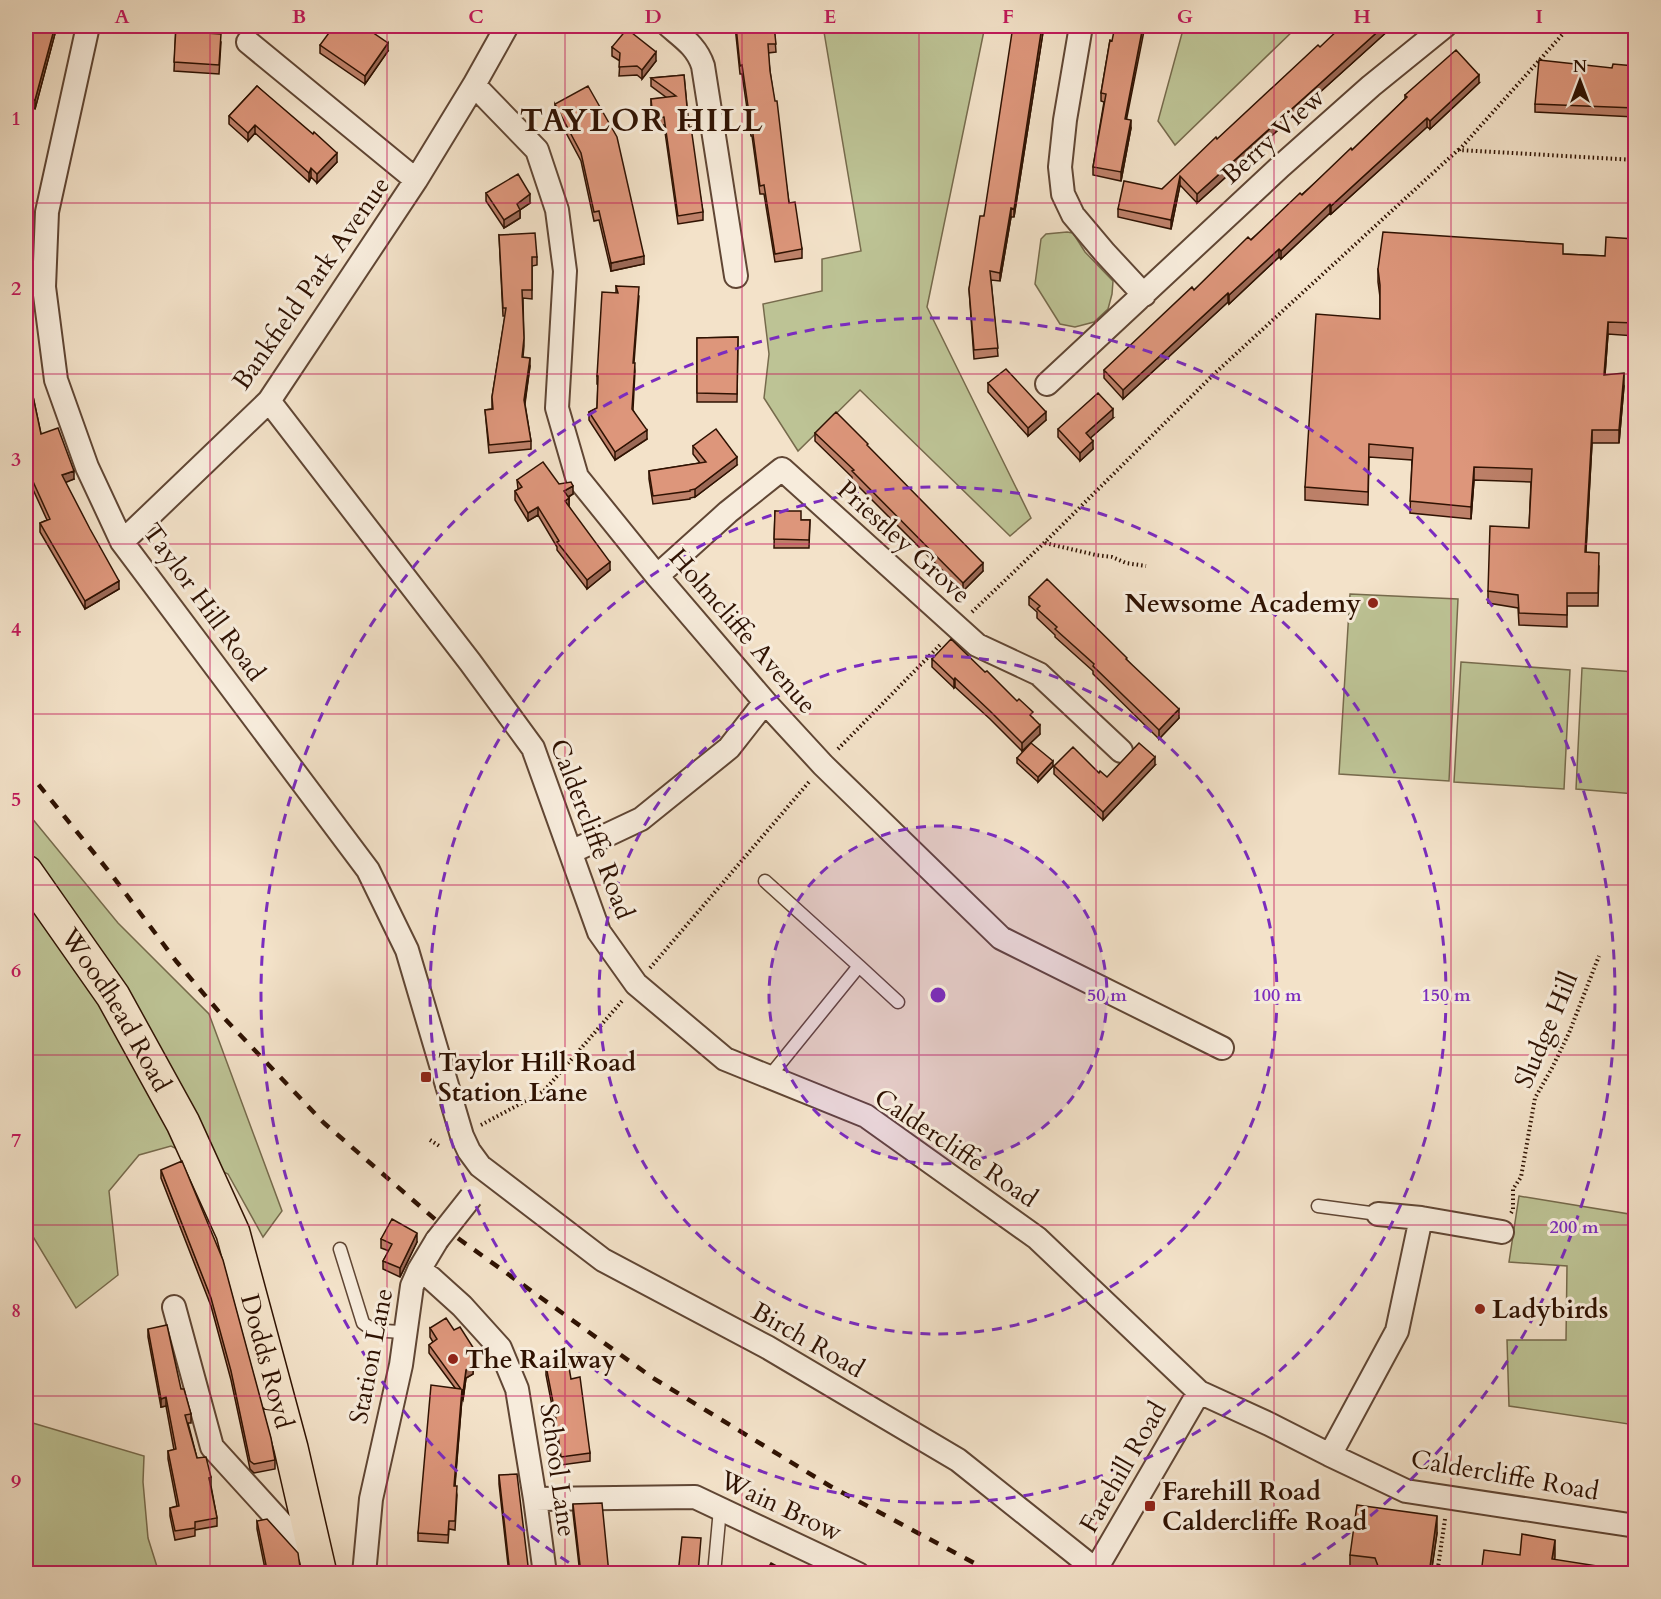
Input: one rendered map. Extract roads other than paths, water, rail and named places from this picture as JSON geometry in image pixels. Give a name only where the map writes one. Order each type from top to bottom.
[{"type":"main road","name":"Woodhead Road","points":[[26,872],[113,996],[183,1123],[197,1154]]},
{"type":"main road","name":"Dodds Royd","points":[[197,1154],[233,1233],[291,1448],[318,1568]]},
{"type":"street","name":"Taylor Hill Road","points":[[88,26],[47,212],[44,286],[56,380],[87,467],[122,542],[368,870],[407,950],[462,1136],[480,1166]]},
{"type":"street","name":"Bankfield Park Avenue","points":[[122,542],[269,401],[416,180],[507,26]]},
{"type":"street","points":[[669,26],[693,46],[703,66],[736,276]]},
{"type":"street","points":[[1081,26],[1065,120],[1060,167],[1063,194],[1073,215],[1144,295]]},
{"type":"street","name":"Berry View","points":[[1047,384],[1281,166],[1371,86],[1445,26]]},
{"type":"street","points":[[248,42],[416,180]]},
{"type":"street","name":"Holmcliffe Avenue","points":[[474,85],[537,150],[557,210],[565,271],[557,408],[577,477],[657,576],[765,702],[823,765],[1001,938],[1222,1048]]},
{"type":"street","name":"Caldercliffe Road","points":[[269,401],[470,662],[533,748],[599,932],[636,984],[725,1059],[866,1116],[1037,1238],[1198,1392],[1406,1491],[1635,1526]]},
{"type":"street","name":"Priestley Grove","points":[[657,576],[728,512],[782,469],[977,645],[1039,674],[1121,751]]},
{"type":"street","points":[[571,852],[641,819],[729,748],[765,702]]},
{"type":"street","name":"Station Lane","points":[[363,1574],[371,1499],[401,1365],[412,1286],[437,1240],[471,1197],[480,1166]]},
{"type":"street","name":"Birch Road","points":[[480,1166],[603,1260],[767,1347],[958,1460],[1099,1571]]},
{"type":"street","points":[[1378,1214],[1505,1224]]},
{"type":"street","points":[[1330,1455],[1397,1331],[1421,1218]]},
{"type":"street","name":"School Lane","points":[[419,1270],[462,1306],[500,1348],[518,1389],[545,1574]]},
{"type":"street","points":[[174,1307],[212,1447],[318,1568]]},
{"type":"street","name":"Farehill Road","points":[[1099,1571],[1198,1392]]},
{"type":"street","name":"Wain Brow","points":[[535,1499],[695,1497],[858,1574]]},
{"type":"lane","points":[[765,881],[898,1002]]},
{"type":"lane","points":[[769,1077],[859,966]]},
{"type":"lane","points":[[1318,1206],[1378,1214]]},
{"type":"lane","points":[[340,1249],[363,1323],[369,1328],[378,1330],[406,1332]]},
{"type":"lane","points":[[714,1574],[720,1509]]},
{"type":"railway","points":[[26,769],[111,874],[176,961],[225,1019],[324,1123],[452,1234],[653,1378],[830,1486],[991,1574]]},
{"type":"place","name":"Newsome Academy","points":[[1373,603]]},
{"type":"place","name":"Taylor Hill Road Station Lane","points":[[426,1077]]},
{"type":"place","name":"Ladybirds","points":[[1480,1309]]},
{"type":"place","name":"The Railway","points":[[453,1359]]},
{"type":"place","name":"Farehill Road Caldercliffe Road","points":[[1150,1506]]},
{"type":"district","name":"TAYLOR HILL","points":[[642,121]]}]
